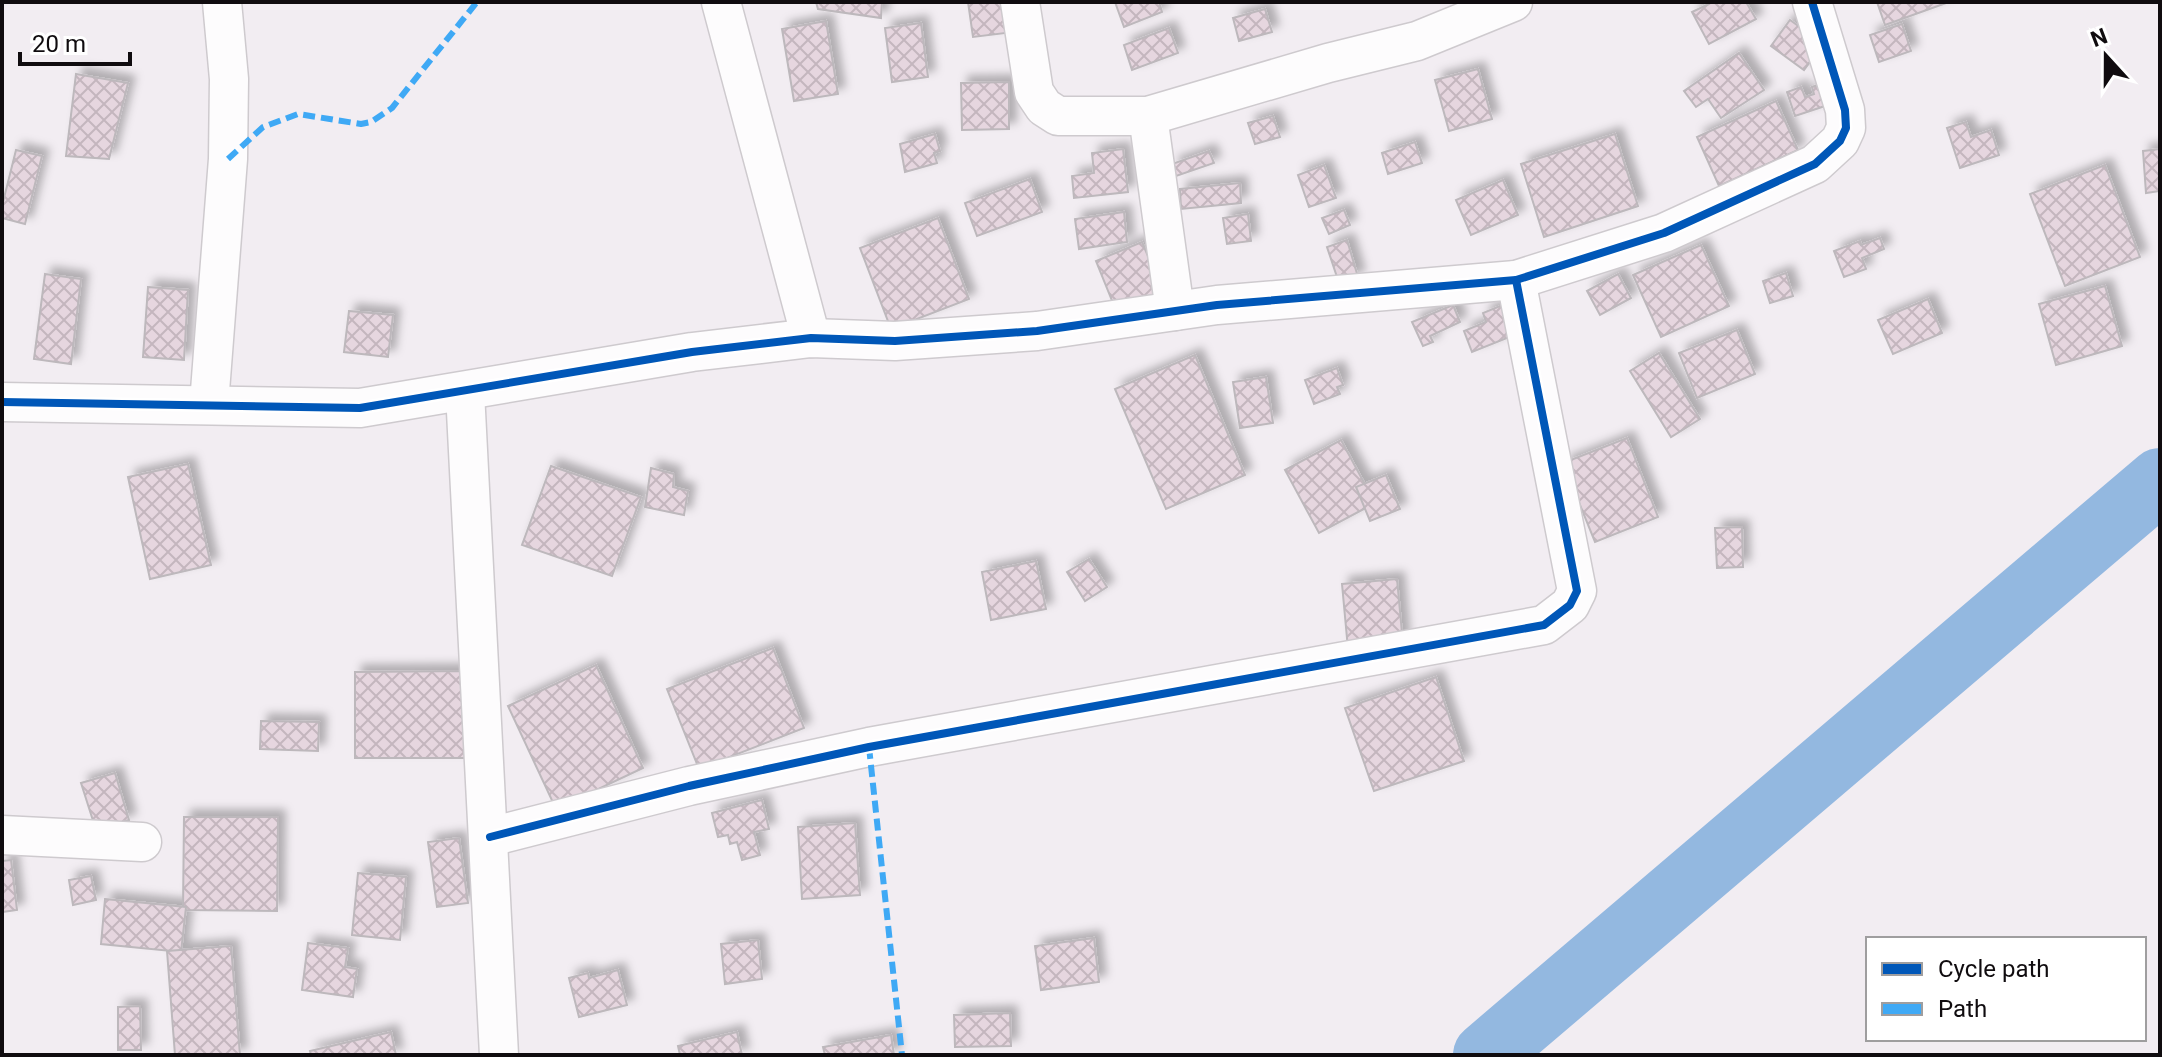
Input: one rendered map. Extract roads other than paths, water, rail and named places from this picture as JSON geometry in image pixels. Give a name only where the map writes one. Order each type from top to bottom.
[{"type":"street","points":[[209,404],[228,159],[229,79],[222,2]]},
{"type":"street","points":[[721,2],[811,338]]},
{"type":"street","points":[[1020,2],[1034,92],[1044,107],[1058,116],[1148,116],[1328,63],[1417,41],[1513,2]]},
{"type":"street","points":[[2,402],[360,408],[692,352],[811,338],[895,341],[1021,332],[1175,311],[1399,288],[1516,280],[1664,233],[1815,164],[1840,141],[1846,128],[1845,110],[1812,2]]},
{"type":"street","points":[[1148,116],[1175,311]]},
{"type":"street","points":[[490,837],[689,786],[869,747],[1544,625],[1570,605],[1577,591],[1516,280]]},
{"type":"street","points":[[465,392],[499,1055]]},
{"type":"street","points":[[2,835],[142,842]]},
{"type":"waterway","points":[[1486,1055],[2160,481]]}]
